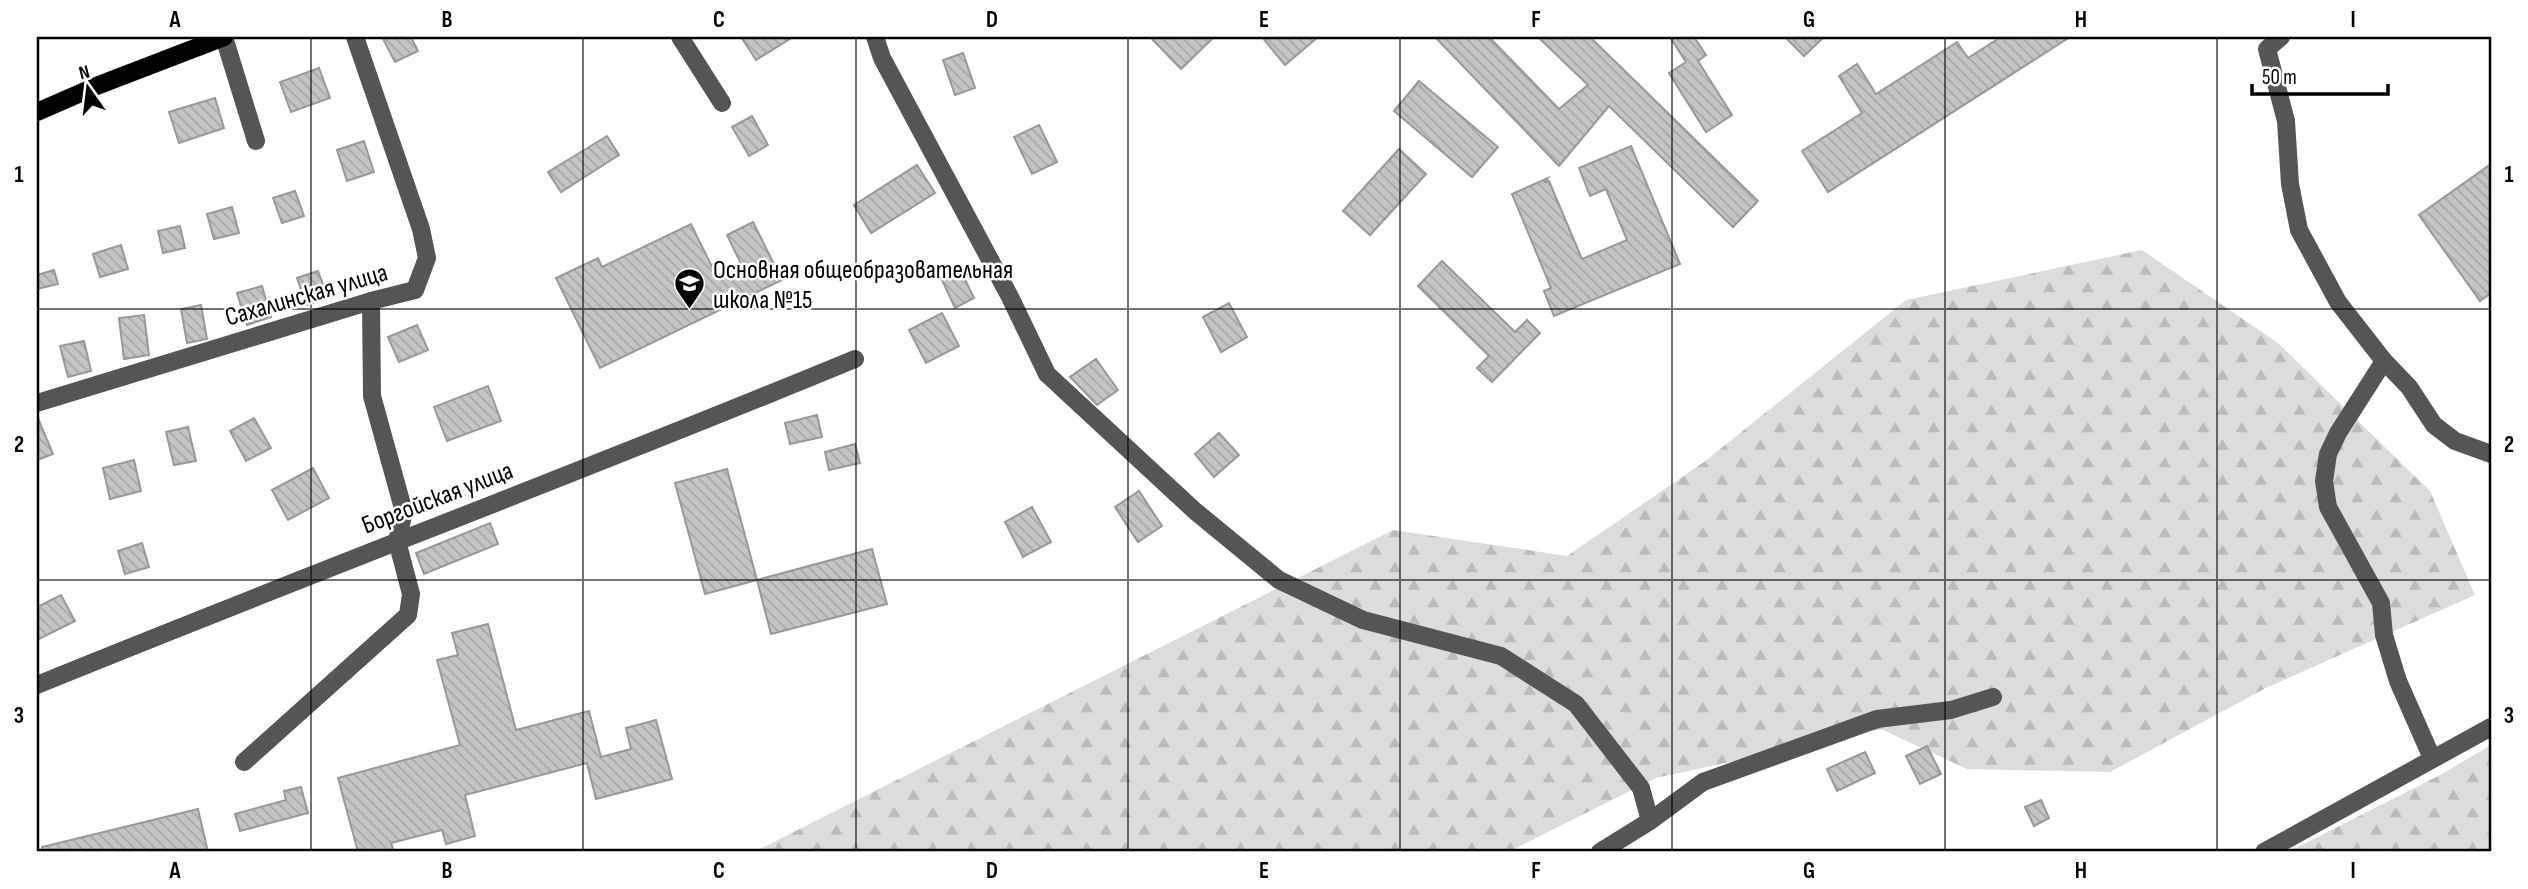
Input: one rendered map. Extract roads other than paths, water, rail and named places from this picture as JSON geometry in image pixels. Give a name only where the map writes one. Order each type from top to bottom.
[{"type":"main road","points":[[37,112],[224,37]]},
{"type":"street","points":[[224,37],[256,141]]},
{"type":"street","name":"Сахалинская улица","points":[[37,403],[415,290],[427,258],[421,229],[355,37]]},
{"type":"street","points":[[680,37],[722,103]]},
{"type":"street","points":[[875,37],[882,58],[1010,297],[1047,374],[1195,511],[1279,580],[1363,620],[1501,656],[1576,704],[1641,788],[1650,821]]},
{"type":"street","points":[[2281,37],[2267,49],[2286,121],[2290,184],[2300,230],[2338,302],[2384,361],[2410,387],[2434,425],[2455,440],[2491,454]]},
{"type":"street","points":[[244,762],[408,615],[411,594],[397,541],[404,512],[372,396],[371,301]]},
{"type":"street","name":"Боргойская улица","points":[[37,685],[651,443],[855,359]]},
{"type":"street","points":[[2384,361],[2328,454],[2323,481],[2329,508],[2381,603],[2384,635],[2398,681],[2432,758]]},
{"type":"street","points":[[1601,852],[1650,821],[1703,782],[1877,719],[1951,710],[1993,697]]},
{"type":"street","points":[[2264,852],[2491,727]]},
{"type":"place","name":"Основная общеобразовательная школа №15","points":[[690,311]]}]
